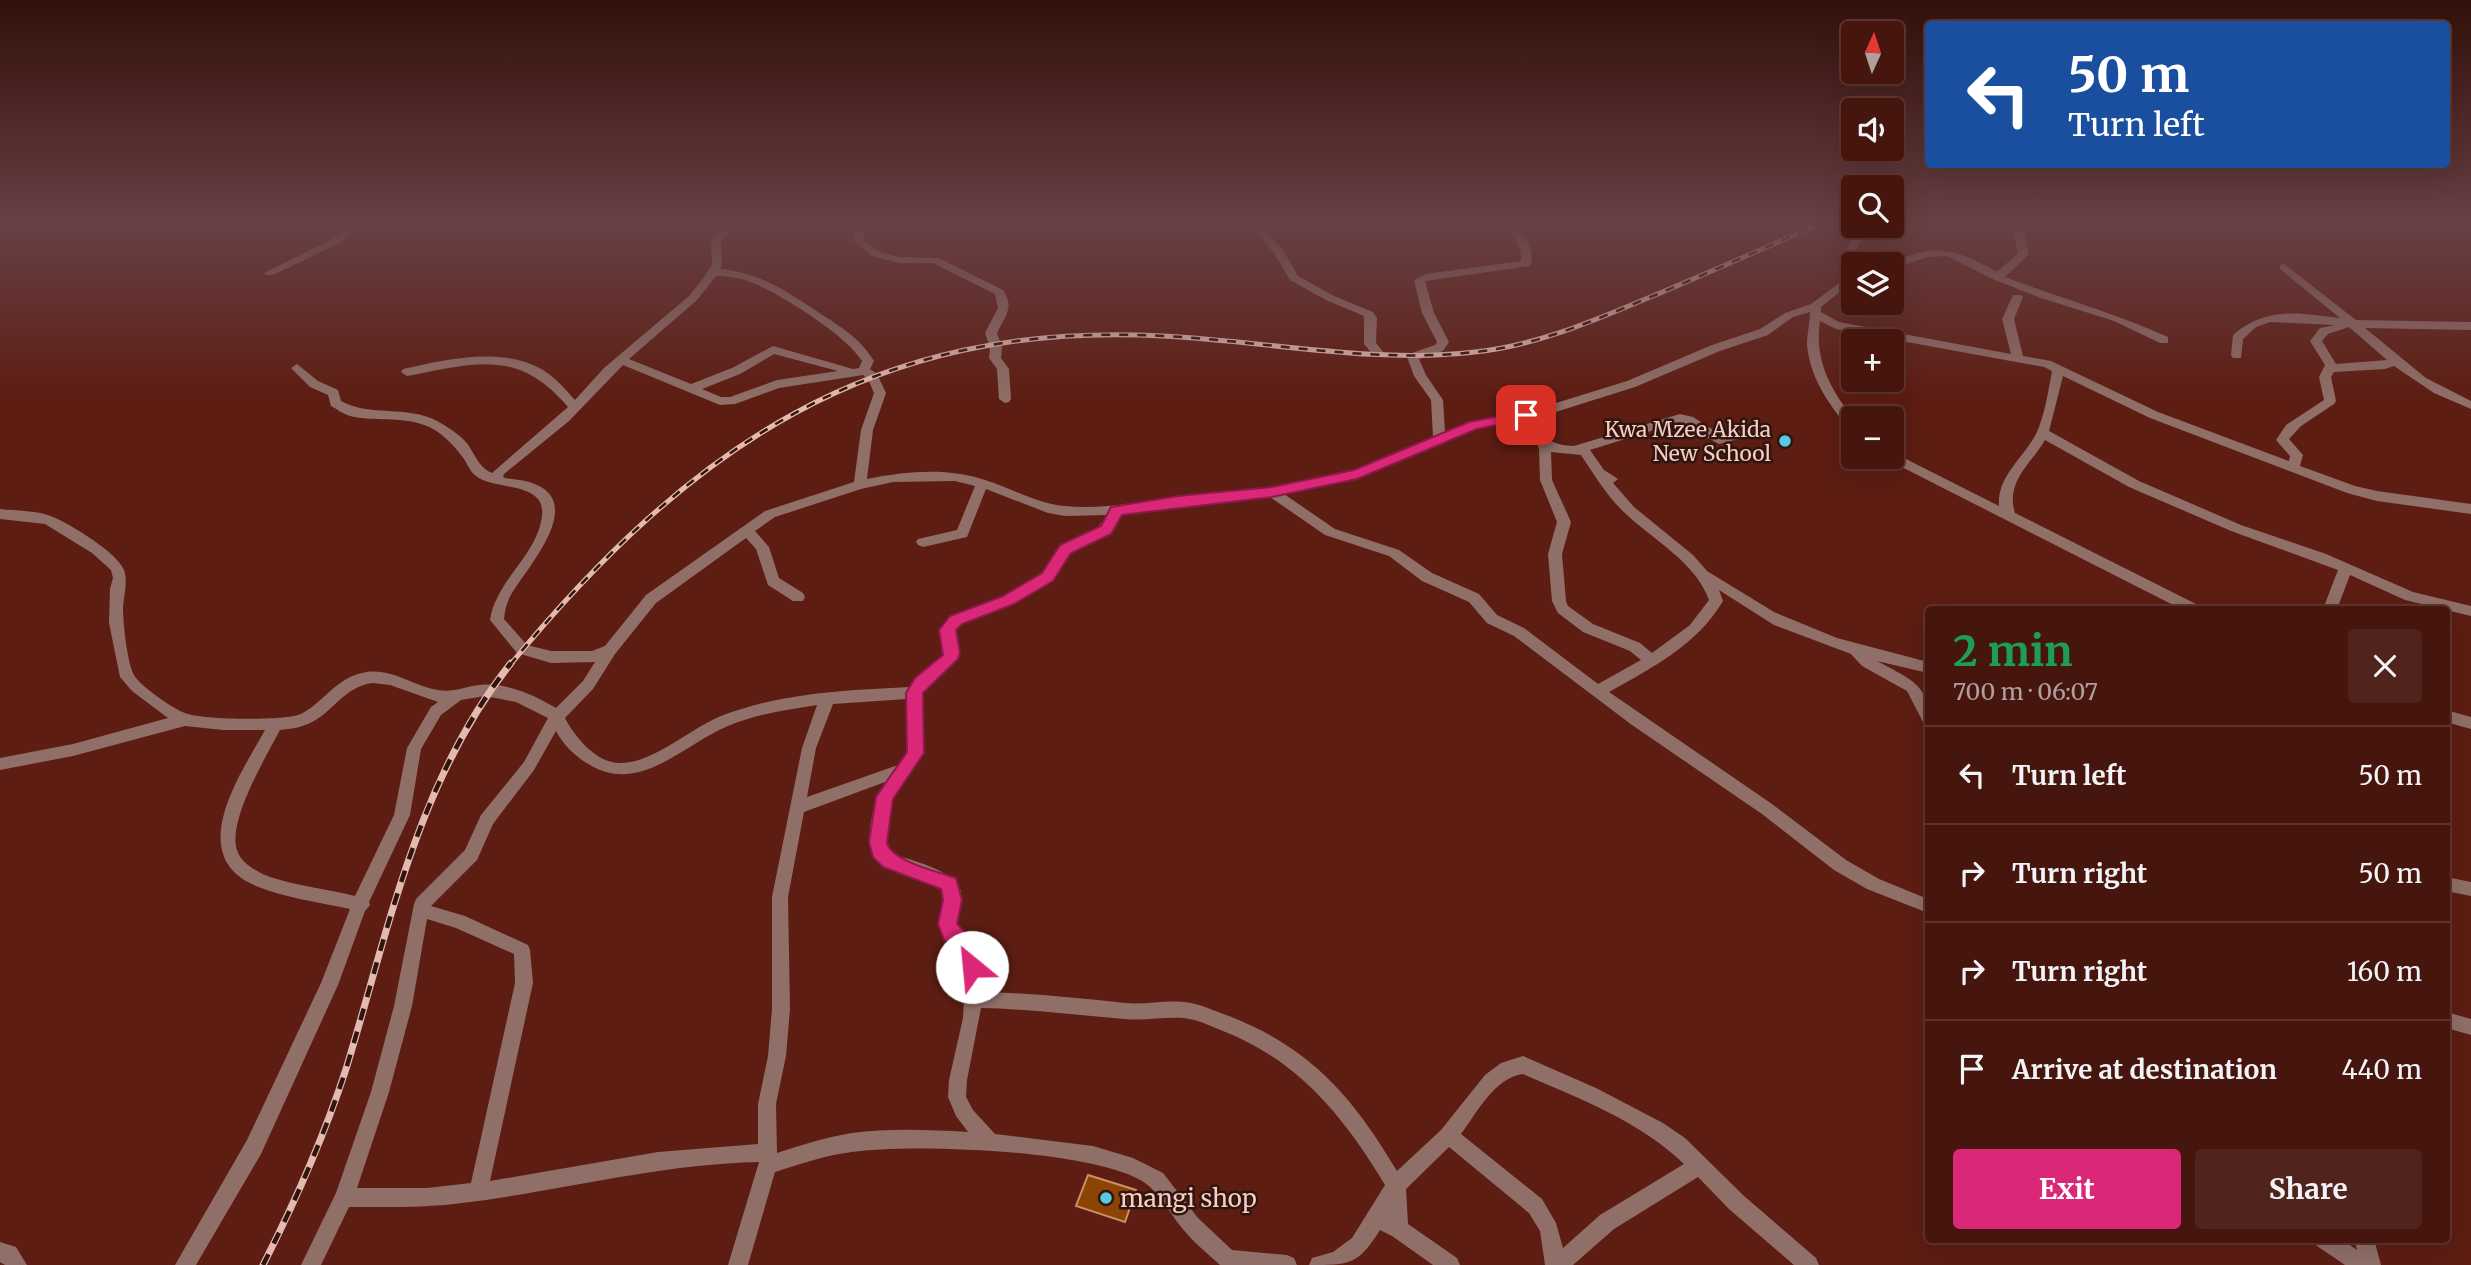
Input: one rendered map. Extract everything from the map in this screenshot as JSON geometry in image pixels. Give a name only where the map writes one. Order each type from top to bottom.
[{"type":"street","points":[[496,479],[504,466],[554,428],[622,360],[693,298],[705,282]]},
{"type":"street","points":[[622,360],[720,401],[731,401],[778,384],[858,371],[868,361],[858,343],[799,302],[762,282]]},
{"type":"street","points":[[979,282],[999,292],[1006,303],[991,333],[996,346],[995,358],[1003,369],[1004,399]]},
{"type":"street","points":[[1301,282],[1368,314],[1371,318],[1370,344],[1379,354]]},
{"type":"street","points":[[1420,282],[1428,313],[1443,342],[1439,348],[1413,358],[1420,376],[1437,401],[1439,438]]},
{"type":"street","points":[[2009,282],[2118,319],[2164,340]]},
{"type":"street","points":[[2302,282],[2395,361],[2450,396],[2471,405]]},
{"type":"street","points":[[310,1265],[344,1197],[380,1092],[395,1038],[420,910],[428,897],[471,855],[487,820],[529,766],[557,716],[589,685],[610,650],[652,598],[770,514],[860,485],[893,478],[931,476],[955,477],[982,484],[1048,508],[1065,511],[1116,510],[1272,492],[1357,474],[1474,425],[1541,412],[1631,384],[1716,348],[1764,332],[1789,315],[1815,310],[1841,288]]},
{"type":"street","points":[[2017,297],[2008,318],[2018,358]]},
{"type":"street","points":[[1815,310],[1836,325],[2018,358],[2058,369],[2154,415],[2293,469],[2367,494],[2471,509]]},
{"type":"street","points":[[1815,310],[1813,347],[1817,365],[1830,398],[1841,411]]},
{"type":"street","points":[[2237,355],[2237,338],[2252,325],[2269,318],[2316,319],[2351,324],[2471,327]]},
{"type":"street","points":[[2331,369],[2316,341],[2324,331],[2351,324]]},
{"type":"street","points":[[691,389],[736,371],[765,352],[773,350],[873,377],[880,393],[867,430],[860,485]]},
{"type":"street","points":[[407,372],[452,364],[507,359],[549,377],[574,407]]},
{"type":"street","points":[[2293,469],[2297,455],[2282,440],[2290,429],[2318,413],[2330,401],[2325,377],[2331,369],[2385,365],[2395,361]]},
{"type":"street","points":[[297,368],[314,384],[334,393],[335,403],[340,408],[366,415],[416,418],[432,423],[459,442],[480,473],[504,484],[534,488],[544,496],[548,507],[544,532],[502,601],[497,620],[522,649],[551,657],[593,657],[610,650]]},
{"type":"street","points":[[2009,516],[2003,504],[2005,492],[2043,433],[2058,369]]},
{"type":"street","points":[[1541,412],[1537,426],[1546,456],[1546,480],[1564,522],[1555,554],[1559,601],[1563,609],[1588,628],[1635,647],[1652,661]]},
{"type":"street","points":[[1575,450],[1683,418],[1720,440],[1738,435]]},
{"type":"street","points":[[2043,433],[2134,484],[2236,528],[2349,568],[2410,596],[2471,611]]},
{"type":"street","points":[[1542,440],[1555,449],[1590,454],[1610,478],[1609,488],[1631,513],[1687,557],[1704,574],[1779,621],[1853,648],[1925,666]]},
{"type":"street","points":[[1904,463],[2187,606]]},
{"type":"street","points":[[923,542],[962,534],[982,484]]},
{"type":"street","points":[[1272,492],[1330,532],[1394,553],[1427,577],[1466,593],[1492,619],[1519,632],[1646,728],[1767,809],[1840,865],[1873,884],[1925,904]]},
{"type":"street","points":[[992,1144],[962,1111],[958,1099],[957,1086],[969,1033],[973,1000],[971,956],[967,947],[951,934],[947,924],[953,900],[950,884],[890,862],[879,851],[878,830],[882,807],[890,787],[915,753],[917,742],[914,693],[920,683],[950,659],[952,653],[947,630],[956,620],[1008,600],[1048,577],[1065,549],[1106,530],[1114,520],[1116,510]]},
{"type":"street","points":[[0,514],[48,520],[97,550],[117,568],[120,578],[116,623],[127,677],[184,720]]},
{"type":"street","points":[[747,531],[762,547],[773,581],[798,597]]},
{"type":"street","points":[[2331,606],[2340,582],[2349,568]]},
{"type":"street","points":[[1599,690],[1652,661],[1695,629],[1716,601],[1713,589],[1704,574]]},
{"type":"street","points":[[1853,648],[1867,662],[1912,687],[1925,712]]},
{"type":"street","points":[[0,764],[73,750],[184,720],[245,724],[294,723],[306,719],[338,691],[356,680],[369,677],[386,677],[442,697],[485,690],[505,694],[549,710],[557,716],[568,737],[586,754],[601,764],[622,770],[663,754],[725,720],[793,703],[914,693]]},
{"type":"street","points":[[185,1265],[268,1119],[362,905],[368,885],[401,815],[414,748],[436,711],[457,695]]},
{"type":"street","points":[[738,1265],[768,1159],[768,1104],[777,1056],[781,1009],[780,897],[809,748],[827,699]]},
{"type":"street","points":[[2450,717],[2471,723]]},
{"type":"street","points":[[276,723],[230,821],[228,849],[240,867],[251,877],[307,895],[337,898],[362,905]]},
{"type":"street","points":[[796,808],[904,769]]},
{"type":"street","points":[[2450,885],[2471,889]]},
{"type":"street","points":[[420,910],[459,921],[522,950],[525,976],[522,993],[478,1192]]},
{"type":"street","points":[[973,1000],[1017,1001],[1137,1012],[1183,1010],[1199,1013],[1245,1031],[1292,1057],[1329,1090],[1375,1151],[1396,1186],[1399,1229]]},
{"type":"street","points":[[2450,1021],[2471,1027]]},
{"type":"street","points":[[1319,1265],[1338,1262],[1355,1250],[1378,1219],[1396,1186],[1448,1135],[1497,1075],[1511,1066],[1523,1065],[1590,1094],[1657,1129],[1678,1145],[1808,1265]]},
{"type":"street","points":[[1448,1135],[1484,1165],[1525,1193],[1541,1209],[1550,1228],[1557,1265]]},
{"type":"street","points":[[344,1197],[417,1199],[478,1192],[677,1157],[723,1152],[768,1159],[859,1142],[909,1140],[992,1144],[1082,1152],[1136,1168],[1152,1177],[1191,1225],[1231,1262],[1287,1265]]},
{"type":"street","points":[[1557,1265],[1595,1228],[1699,1166]]},
{"type":"street","points":[[1378,1219],[1399,1229],[1450,1265]]},
{"type":"street","points":[[2330,1243],[2362,1265]]},
{"type":"street","points":[[2365,1243],[2371,1265]]},
{"type":"street","points":[[0,1252],[9,1254],[17,1265]]},
{"type":"building","name":"mangi shop","points":[[1088,1175],[1136,1190],[1125,1222],[1076,1206]]},
{"type":"railway","points":[[510,665],[577,588],[646,520],[718,462],[794,414],[875,376],[963,350],[1059,337],[1163,336],[1358,354],[1436,355],[1475,352],[1520,344],[1585,324],[1686,282]]},
{"type":"railway","points":[[263,1265],[328,1119],[346,1069],[392,910],[429,806],[479,709],[511,663]]},
{"type":"place","name":"Kwa Mzee Akida New School","points":[[1785,441]]},
{"type":"place","name":"mangi shop","points":[[1106,1198]]},
{"type":"route","points":[[972,967],[967,947],[951,934],[947,924],[953,900],[950,884],[890,862],[879,851],[878,842],[885,797],[915,753],[917,742],[914,693],[920,683],[950,659],[952,653],[947,636],[950,625],[956,620],[1008,600],[1048,577],[1065,549],[1106,530],[1114,520],[1116,510],[1272,492],[1336,479],[1357,474],[1474,425],[1526,415]]}]
